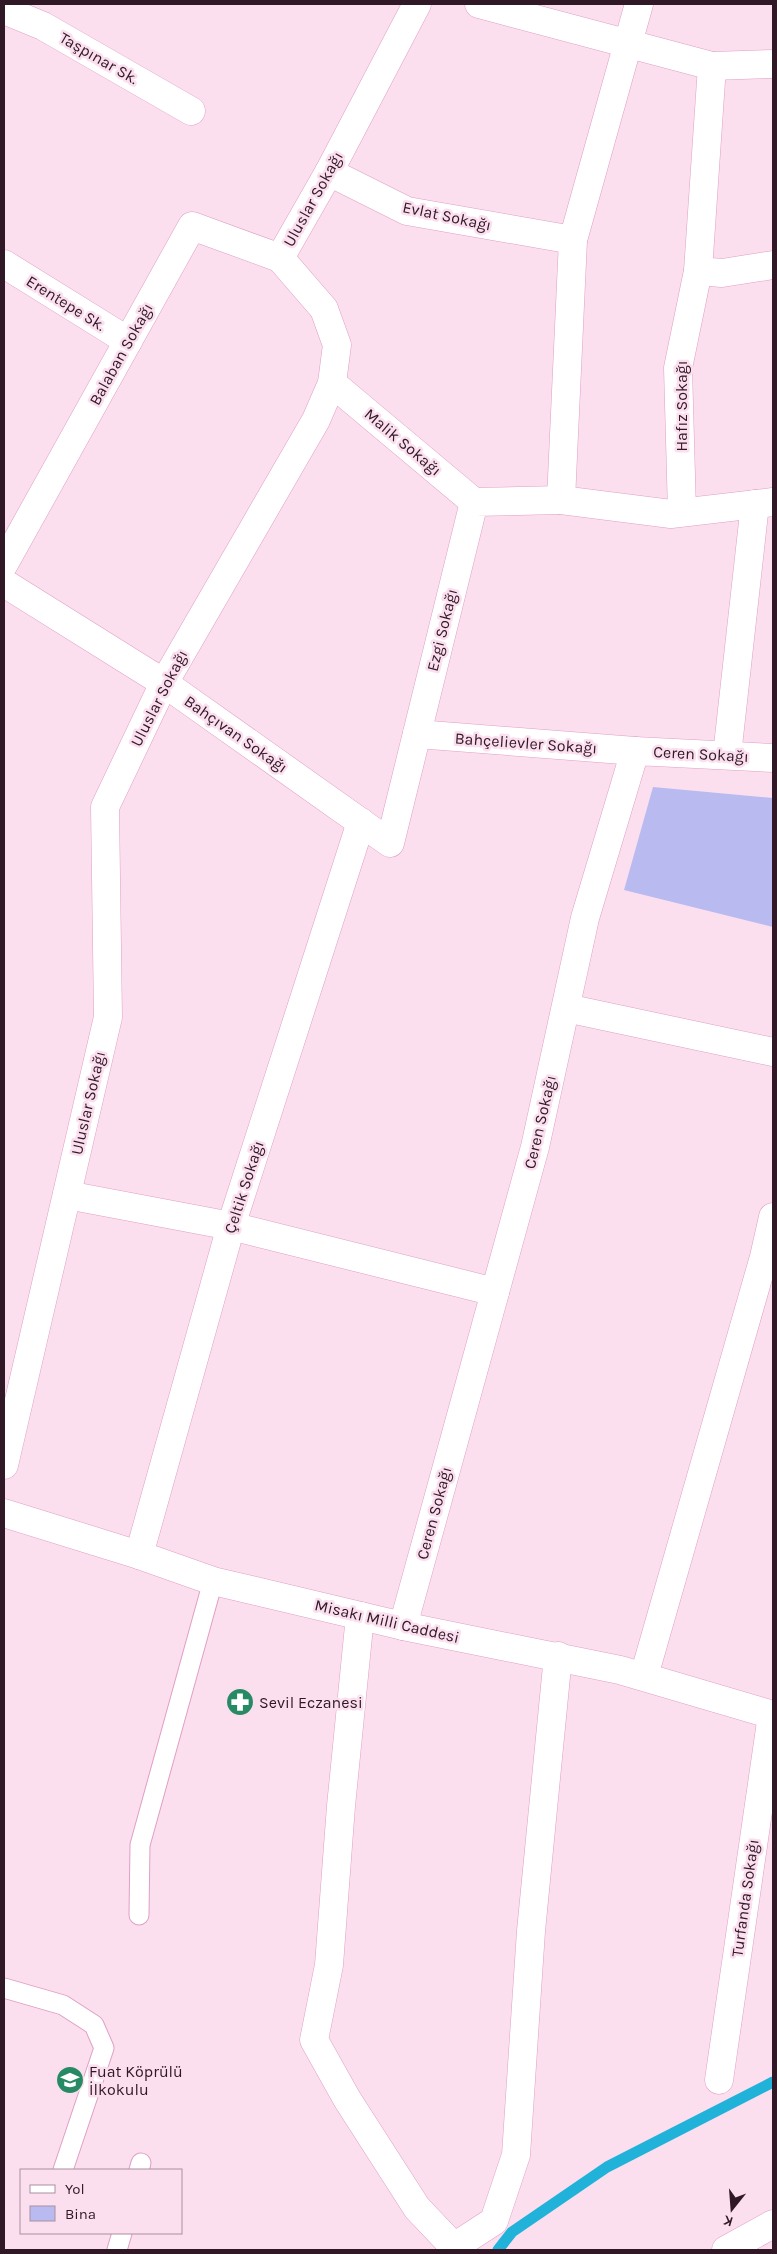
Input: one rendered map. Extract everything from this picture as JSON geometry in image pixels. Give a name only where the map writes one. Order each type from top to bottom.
[{"type":"street","name":"Uluslar Sokağı","points":[[4,1465],[108,1016],[105,807],[164,683],[316,420],[332,383],[337,345],[324,309],[280,258],[329,172],[417,4]]},
{"type":"street","points":[[478,4],[712,66],[773,64]]},
{"type":"street","points":[[561,500],[573,240],[626,43],[639,4]]},
{"type":"street","name":"Taşpınar Sk.","points":[[4,10],[43,26],[191,111]]},
{"type":"street","name":"Hafız Sokağı","points":[[682,512],[678,368],[698,271],[712,66]]},
{"type":"street","name":"Evlat Sokağı","points":[[329,172],[407,211],[573,240]]},
{"type":"street","name":"Balaban Sokağı","points":[[4,564],[192,226],[280,258]]},
{"type":"street","name":"Erentepe Sk.","points":[[4,264],[128,341]]},
{"type":"street","points":[[698,271],[722,274],[773,265]]},
{"type":"street","name":"Malik Sokağı","points":[[332,383],[474,502]]},
{"type":"street","points":[[474,502],[561,500],[670,514],[764,503],[726,755]]},
{"type":"street","name":"Ezgi Sokağı","points":[[390,843],[474,502]]},
{"type":"street","name":"Bahçıvan Sokağı","points":[[4,582],[164,683],[390,843]]},
{"type":"street","name":"Bahçelievler Sokağı","points":[[417,734],[635,751]]},
{"type":"street","name":"Ceren Sokağı","points":[[403,1626],[535,1147],[586,918],[635,751],[773,758]]},
{"type":"street","name":"Çeltik Sokağı","points":[[139,1555],[231,1226],[361,822]]},
{"type":"street","points":[[566,1008],[773,1052]]},
{"type":"street","points":[[67,1195],[231,1226],[495,1292]]},
{"type":"street","points":[[644,1676],[764,1257],[773,1217]]},
{"type":"street","name":"Misakı Milli Caddesi","points":[[4,1513],[139,1555],[214,1581],[403,1626],[558,1656],[644,1676],[772,1715]]},
{"type":"street","points":[[360,1616],[341,1806],[329,1965],[314,2040],[347,2099],[417,2208],[454,2247],[494,2221],[516,2155],[531,1931],[558,1656]]},
{"type":"street","name":"Turfanda Sokağı","points":[[719,2080],[772,1715]]},
{"type":"street","points":[[726,2250],[773,2224]]},
{"type":"lane","points":[[139,1916],[140,1845],[214,1581]]},
{"type":"lane","points":[[4,1988],[63,2005],[94,2025],[104,2048],[64,2169]]},
{"type":"lane","points":[[117,2250],[122,2234]]},
{"type":"building","points":[[653,787],[773,798],[773,927],[624,890]]},
{"type":"waterway","points":[[498,2250],[512,2232],[607,2167],[773,2082]]},
{"type":"place","name":"Sevil Eczanesi","points":[[240,1702]]},
{"type":"place","name":"Fuat Köprülü İlkokulu","points":[[70,2080]]}]
